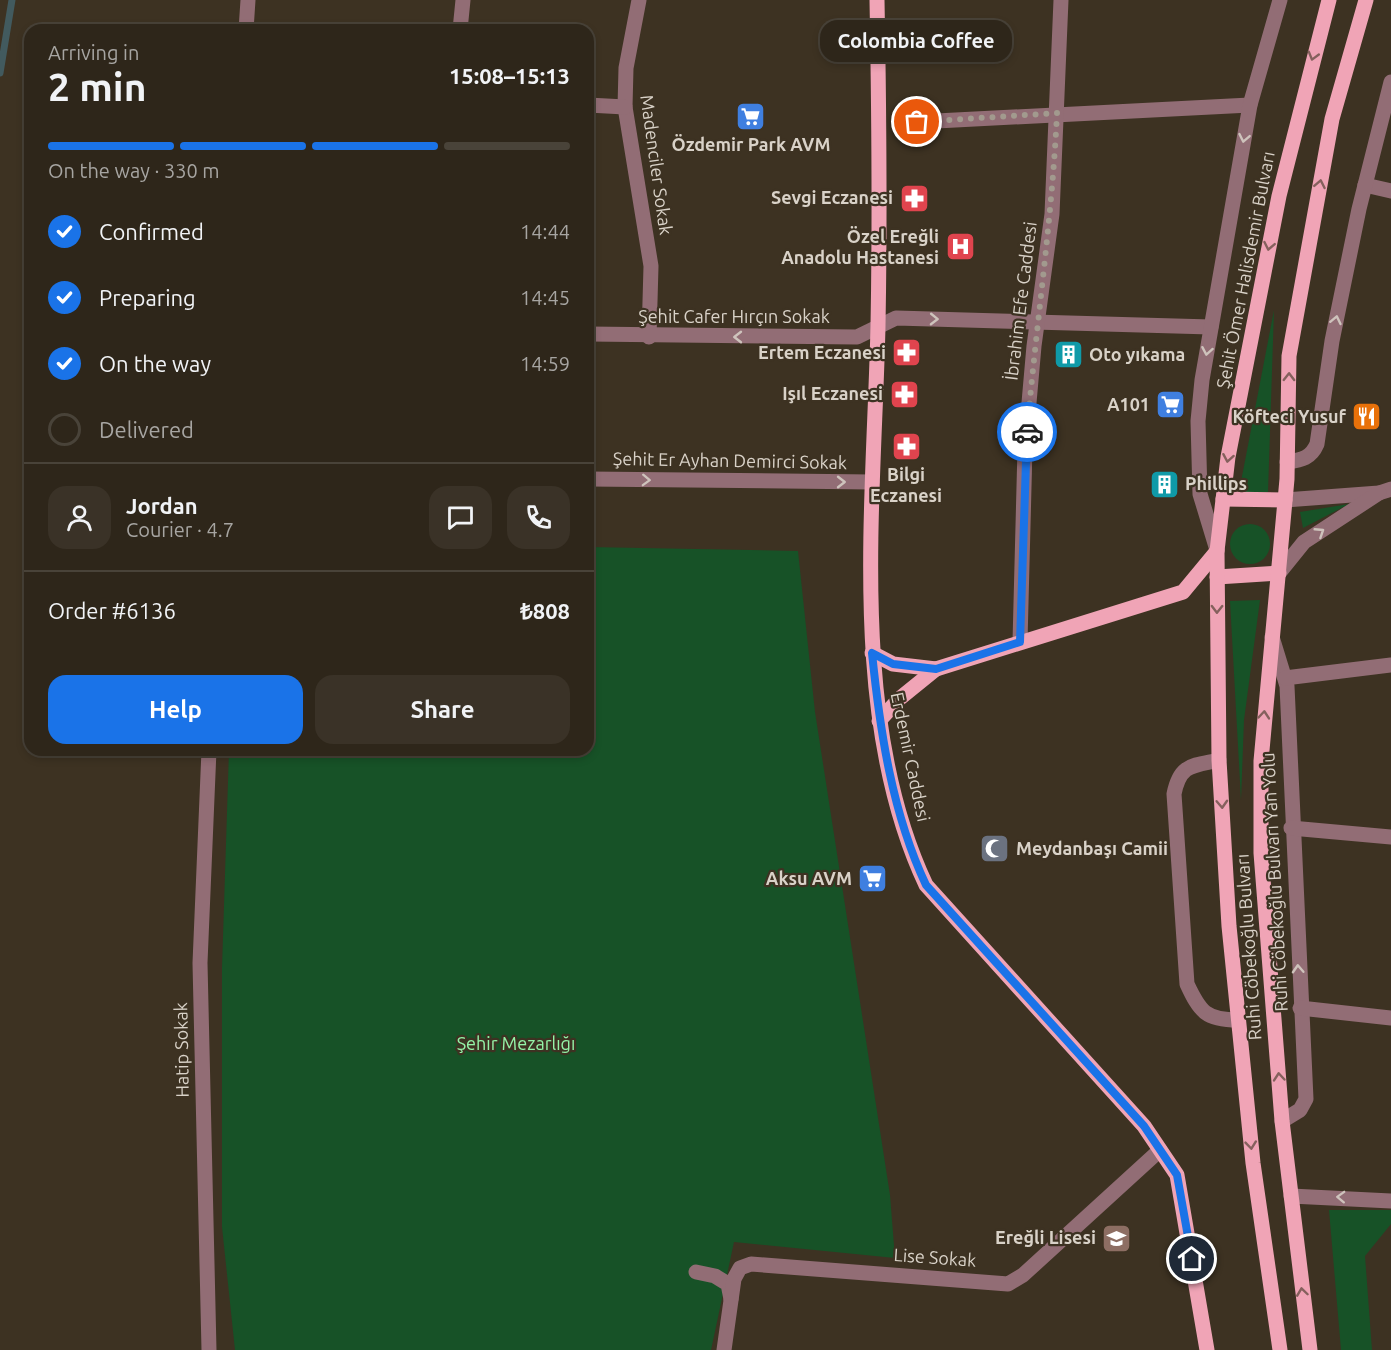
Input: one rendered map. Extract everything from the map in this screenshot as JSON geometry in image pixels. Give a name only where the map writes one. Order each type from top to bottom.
[{"type":"main road","name":"Erdemir Caddesi","points":[[877,0],[880,125],[878,326],[872,482],[872,653],[879,721],[904,826],[913,856],[926,885],[1144,1126],[1177,1175],[1207,1350]]},
{"type":"main road","name":"Şehit Ömer Halisdemir Bulvarı","points":[[1217,551],[1230,445],[1279,196],[1329,0]]},
{"type":"main road","points":[[1223,499],[1285,500],[1289,356],[1297,303],[1332,119],[1366,0]]},
{"type":"main road","name":"Ruhi Cöbekoğlu Bulvarı","points":[[1285,500],[1260,761],[1261,852],[1282,1121],[1310,1350]]},
{"type":"main road","points":[[879,721],[899,699],[936,669],[1183,592],[1217,551]]},
{"type":"main road","name":"Ruhi Cöbekoğlu Bulvarı","points":[[1217,551],[1219,760],[1229,926],[1253,1163],[1280,1350]]},
{"type":"main road","points":[[1217,577],[1279,573]]},
{"type":"main road","points":[[872,653],[893,664],[936,669]]},
{"type":"street","points":[[246,24],[248,0]]},
{"type":"street","points":[[461,24],[463,0]]},
{"type":"street","name":"Madenciler Sokak","points":[[639,0],[626,68],[625,107],[651,266],[649,337]]},
{"type":"street","name":"İbrahim Efe Caddesi","points":[[1020,642],[1025,448],[1037,321],[1052,214],[1061,0]]},
{"type":"street","points":[[1217,551],[1200,494],[1198,421],[1211,327],[1250,105],[1280,0]]},
{"type":"street","points":[[1287,462],[1304,460],[1314,452],[1317,444],[1332,341],[1365,184],[1391,82]]},
{"type":"street","points":[[594,105],[625,107]]},
{"type":"street","points":[[917,122],[1057,113],[1250,105]]},
{"type":"street","points":[[1365,184],[1391,191]]},
{"type":"street","name":"Şehit Cafer Hırçın Sokak","points":[[594,334],[649,337],[857,337],[896,318],[1211,327]]},
{"type":"street","name":"Şehit Er Ayhan Demirci Sokak","points":[[594,478],[872,482]]},
{"type":"street","points":[[1285,500],[1385,491]]},
{"type":"street","points":[[1279,573],[1304,542],[1385,491]]},
{"type":"street","name":"Ruhi Cöbekoğlu Bulvarı Yan Yolu","points":[[1271,633],[1285,678],[1306,1099],[1300,1110],[1282,1121]]},
{"type":"street","points":[[1285,678],[1391,665]]},
{"type":"street","name":"Hatip Sokak","points":[[208,1350],[200,963],[209,756]]},
{"type":"street","points":[[1219,760],[1189,766],[1178,776],[1174,794],[1187,984],[1197,1007],[1206,1014],[1221,1020],[1238,1020]]},
{"type":"street","points":[[1291,828],[1391,837]]},
{"type":"street","points":[[1300,1008],[1391,1018]]},
{"type":"street","name":"Lise Sokak","points":[[724,1350],[730,1299],[734,1279],[740,1268],[750,1264],[1008,1284],[1023,1275],[1160,1150]]},
{"type":"street","points":[[1291,1196],[1391,1201]]},
{"type":"street","points":[[696,1272],[715,1276],[728,1284],[730,1299]]},
{"type":"green space","points":[[1274,310],[1268,492],[1239,492]]},
{"type":"green space","points":[[1349,504],[1303,528],[1300,512]]},
{"type":"green space","points":[[1250,524],[1264,530],[1270,544],[1264,558],[1250,564],[1236,558],[1230,544],[1236,530]]},
{"type":"green space","name":"Şehir Mezarlığı","points":[[594,547],[798,551],[815,712],[890,1195],[895,1258],[734,1242],[711,1350],[235,1350],[222,1227],[222,968],[229,756],[594,756]]},
{"type":"green space","points":[[1260,600],[1244,720],[1241,800],[1230,601]]},
{"type":"green space","points":[[1329,1210],[1391,1210],[1391,1224],[1365,1256],[1372,1350],[1341,1350]]},
{"type":"waterway","points":[[0,73],[12,0]]},
{"type":"way so far","points":[[917,122],[1057,113],[1052,214],[1034,346],[1027,432]]},
{"type":"place","name":"Özdemir Park AVM","points":[[751,116]]},
{"type":"place","name":"Colombia Coffee","points":[[917,122]]},
{"type":"place","name":"Sevgi Eczanesi","points":[[914,198]]},
{"type":"place","name":"Özel Ereğli Anadolu Hastanesi","points":[[960,247]]},
{"type":"place","name":"Ertem Eczanesi","points":[[907,353]]},
{"type":"place","name":"Oto yıkama","points":[[1068,355]]},
{"type":"place","name":"Işıl Eczanesi","points":[[904,394]]},
{"type":"place","name":"A101","points":[[1171,405]]},
{"type":"place","name":"Köfteci Yusuf","points":[[1367,417]]},
{"type":"place","name":"Bilgi Eczanesi","points":[[906,446]]},
{"type":"place","name":"Phillips","points":[[1164,484]]},
{"type":"place","name":"Meydanbaşı Camii","points":[[995,849]]},
{"type":"place","name":"Aksu AVM","points":[[873,879]]},
{"type":"place","name":"Ereğli Lisesi","points":[[1117,1238]]},
{"type":"route","points":[[1027,432],[1020,642],[936,669],[893,664],[872,653],[879,721],[904,826],[913,856],[926,885],[1144,1126],[1177,1175],[1192,1259]]}]
